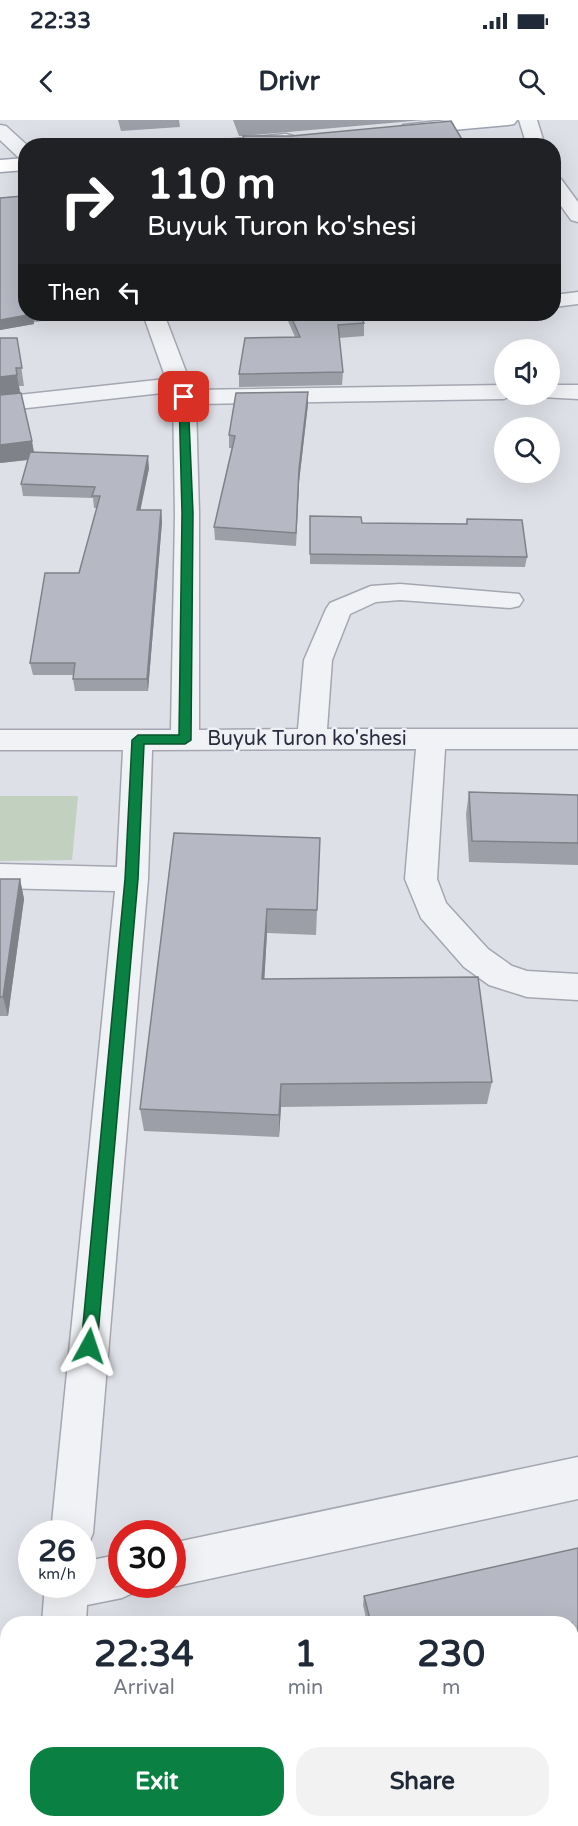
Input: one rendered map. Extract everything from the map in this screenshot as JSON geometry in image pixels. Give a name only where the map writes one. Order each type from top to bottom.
[{"type":"main road","points":[[390,131],[508,120]]},
{"type":"main road","points":[[0,166],[18,165]]},
{"type":"street","points":[[528,120],[534,138]]},
{"type":"street","points":[[0,130],[18,147]]},
{"type":"street","points":[[561,300],[578,298]]},
{"type":"street","points":[[156,321],[181,391],[188,513],[185,740]]},
{"type":"street","points":[[0,404],[181,391],[494,392]]},
{"type":"street","points":[[560,392],[578,392]]},
{"type":"street","points":[[312,739],[318,660],[339,609],[371,594],[400,592],[510,600]]},
{"type":"street","points":[[431,739],[421,879],[432,909],[476,958],[501,976],[527,984],[578,987]]},
{"type":"street","name":"Buyuk Turon ko'shesi","points":[[0,740],[578,739]]},
{"type":"street","points":[[73,1520],[132,879],[138,740]]},
{"type":"street","points":[[0,876],[132,879]]},
{"type":"street","points":[[186,1562],[578,1479]]},
{"type":"green space","points":[[0,796],[78,796],[72,860],[0,861]]},
{"type":"building","points":[[451,121],[461,138],[244,138],[243,136],[291,136]]},
{"type":"building","points":[[18,196],[18,317],[0,320],[0,198]]},
{"type":"building","points":[[293,321],[363,321],[364,323],[338,325],[343,372],[239,374],[245,338],[300,337]]},
{"type":"building","points":[[0,338],[17,338],[22,368],[16,368],[17,375],[0,377]]},
{"type":"building","points":[[308,392],[299,469],[296,533],[214,527],[235,436],[229,435],[236,393]]},
{"type":"building","points":[[21,393],[32,441],[0,445],[0,395]]},
{"type":"building","points":[[30,452],[148,456],[137,510],[161,510],[147,679],[73,679],[75,663],[30,663],[45,573],[79,573],[100,496],[92,496],[95,487],[21,484]]},
{"type":"building","points":[[310,516],[361,517],[362,523],[467,524],[467,519],[522,520],[527,557],[310,554]]},
{"type":"building","points":[[469,792],[578,795],[578,843],[472,841]]},
{"type":"building","points":[[174,833],[320,838],[317,910],[267,909],[262,979],[478,977],[492,1082],[281,1084],[279,1115],[140,1109]]},
{"type":"building","points":[[0,879],[20,879],[3,997],[0,997]]},
{"type":"building","points":[[578,1548],[578,1616],[369,1616],[364,1596]]},
{"type":"route","points":[[89,1346],[132,879],[138,740],[185,740],[188,513],[184,397]]}]
